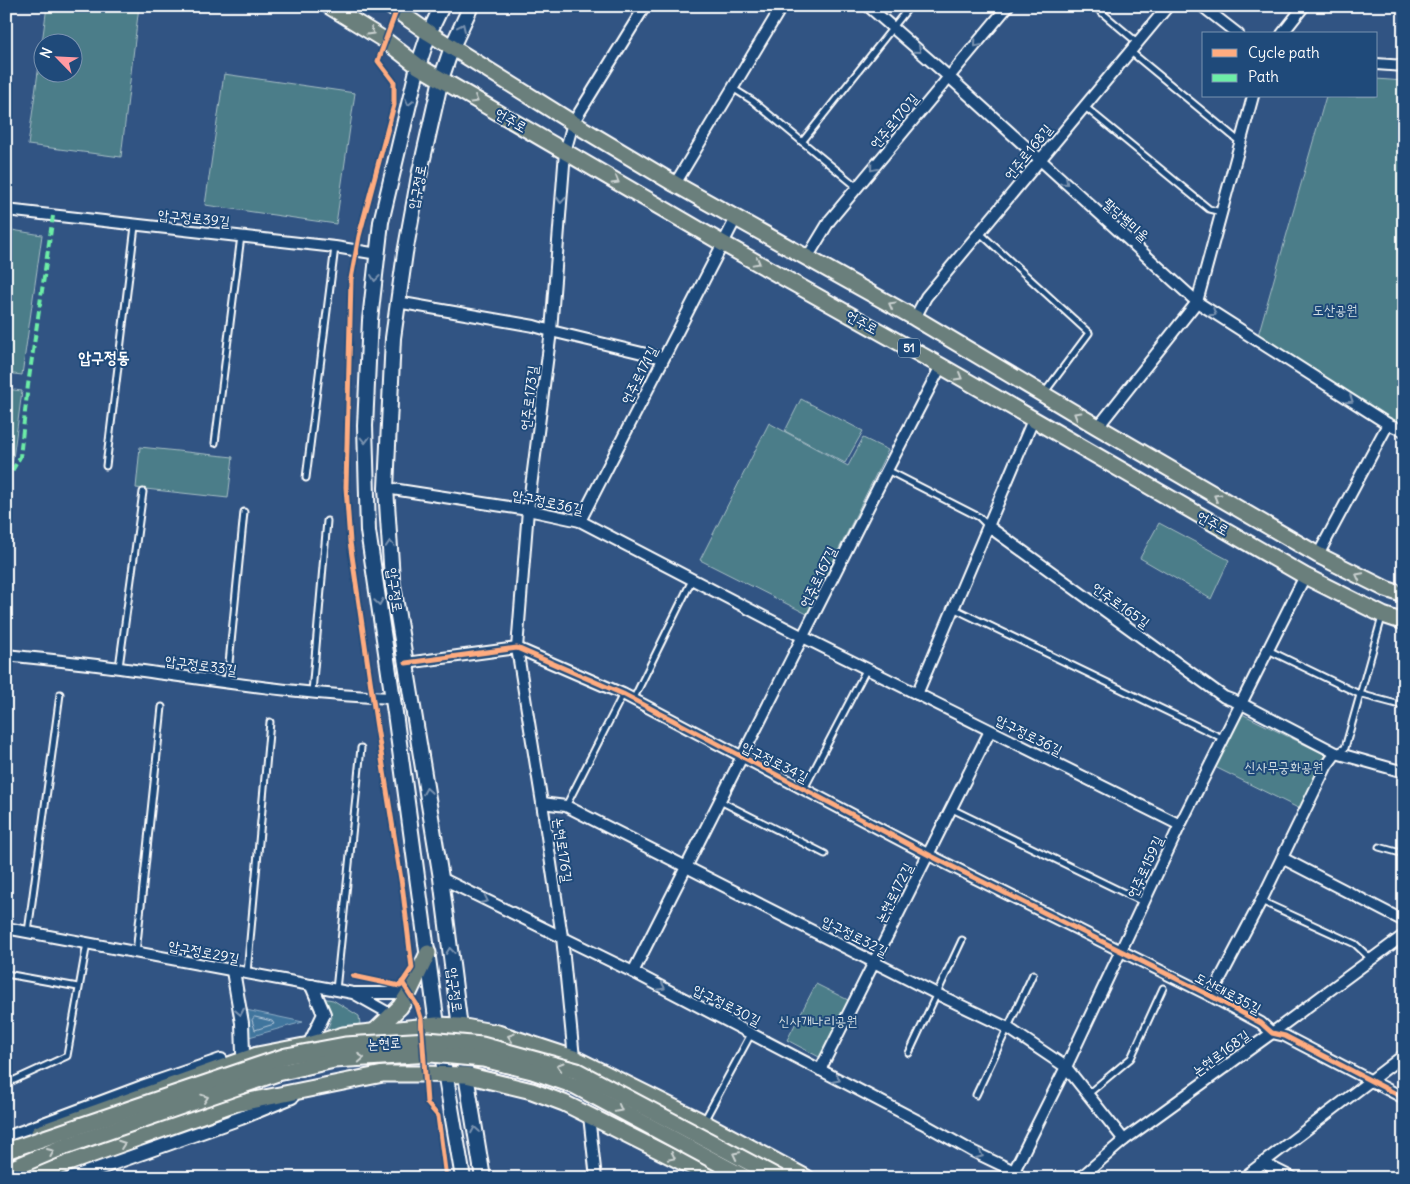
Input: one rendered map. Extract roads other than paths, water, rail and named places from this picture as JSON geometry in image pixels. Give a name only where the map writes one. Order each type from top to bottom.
[{"type":"main road","name":"언주로","points":[[329,6],[386,41],[418,66],[722,243],[941,366],[1305,576],[1382,615],[1404,622]]},
{"type":"main road","name":"언주로","points":[[390,6],[429,33],[573,123],[675,184],[915,318],[1098,428],[1318,554],[1386,589],[1404,595]]},
{"type":"main road","name":"압구정로","points":[[442,6],[429,33],[418,66],[381,222],[370,320],[365,426],[368,531],[393,698],[437,1025],[463,1178]]},
{"type":"main road","name":"압구정로","points":[[471,6],[452,47],[441,79],[419,176],[397,302],[393,338],[386,488],[392,579],[441,878],[459,1026],[483,1178]]},
{"type":"main road","points":[[375,1031],[392,1015],[409,993],[428,953]]},
{"type":"main road","name":"논현로","points":[[6,1147],[250,1054],[309,1045],[343,1036],[375,1031],[437,1025],[459,1026],[498,1033],[578,1060],[703,1122],[808,1178]]},
{"type":"main road","name":"논현로","points":[[6,1151],[286,1056],[345,1045],[428,1040],[482,1045],[576,1071],[779,1178]]},
{"type":"main road","name":"논현로","points":[[6,1171],[63,1147],[278,1073],[334,1060],[430,1054],[483,1059],[532,1071],[575,1086],[746,1178]]},
{"type":"main road","points":[[564,1103],[573,1100],[584,1084],[586,1072],[578,1060]]},
{"type":"main road","points":[[27,1178],[230,1104],[383,1074],[466,1075],[532,1091],[564,1103],[714,1178]]},
{"type":"main road","points":[[594,1119],[590,1100],[598,1084],[609,1078],[615,1079]]},
{"type":"street","name":"언주로173길","points":[[517,648],[528,510],[551,331],[565,152],[573,123],[645,6]]},
{"type":"street","points":[[675,184],[782,6]]},
{"type":"street","name":"팔당별미울","points":[[868,6],[1197,302],[1388,424],[1404,431]]},
{"type":"street","name":"언주로170길","points":[[807,258],[830,220],[1008,6]]},
{"type":"street","name":"언주로168길","points":[[915,318],[926,297],[1168,6]]},
{"type":"street","points":[[1202,6],[1235,32]]},
{"type":"street","points":[[1283,32],[1301,7]]},
{"type":"street","points":[[1378,64],[1404,66]]},
{"type":"street","points":[[1098,428],[1197,302],[1253,98]]},
{"type":"street","name":"압구정로39길","points":[[6,210],[335,247],[378,254]]},
{"type":"street","name":"언주로171길","points":[[580,520],[736,218]]},
{"type":"street","points":[[397,302],[534,326],[663,358]]},
{"type":"street","name":"언주로167길","points":[[633,972],[941,366]]},
{"type":"street","points":[[917,694],[1033,420]]},
{"type":"street","points":[[1318,554],[1388,424]]},
{"type":"street","name":"압구정로36길","points":[[386,488],[580,520],[803,637],[1180,825]]},
{"type":"street","name":"언주로165길","points":[[988,526],[1224,697],[1240,703],[1336,753],[1404,772]]},
{"type":"street","name":"언주로159길","points":[[1014,1171],[1066,1067],[1222,738],[1305,576]]},
{"type":"street","points":[[406,663],[517,648]]},
{"type":"street","name":"압구정로34길","points":[[517,648],[623,694],[929,855],[1121,950]]},
{"type":"street","name":"논현로176길","points":[[517,648],[562,937],[578,1060]]},
{"type":"street","name":"압구정로33길","points":[[6,655],[227,683],[393,698]]},
{"type":"street","name":"논현로172길","points":[[820,1070],[990,731]]},
{"type":"street","points":[[1211,996],[1261,901],[1327,765],[1336,753]]},
{"type":"street","name":"압구정로32길","points":[[542,803],[566,806],[1008,1028],[1066,1067],[1124,1140]]},
{"type":"street","points":[[1282,858],[1404,921]]},
{"type":"street","name":"압구정로30길","points":[[441,878],[633,972],[972,1151],[1014,1171],[1023,1178]]},
{"type":"street","name":"압구정로29길","points":[[6,928],[353,993],[392,1015]]},
{"type":"street","name":"논현로168길","points":[[1080,1178],[1124,1140],[1272,1033],[1404,934]]},
{"type":"street","name":"도산대로35길","points":[[1121,950],[1261,1023],[1272,1033],[1285,1036],[1404,1098]]},
{"type":"street","points":[[6,1138],[142,1087],[250,1054],[242,1023],[233,972]]},
{"type":"street","points":[[309,1045],[324,1014],[312,986]]},
{"type":"street","points":[[353,993],[409,993]]},
{"type":"street","points":[[1243,1178],[1404,1055]]},
{"type":"street","points":[[72,1178],[242,1118],[309,1090]]},
{"type":"street","points":[[594,1119],[596,1178]]},
{"type":"street","points":[[1262,1163],[1293,1178]]},
{"type":"lane","points":[[802,142],[910,6]]},
{"type":"lane","points":[[1094,6],[1138,43]]},
{"type":"lane","points":[[1131,52],[1240,142]]},
{"type":"lane","points":[[734,88],[753,101],[857,187]]},
{"type":"lane","points":[[1084,106],[1209,209],[1221,212]]},
{"type":"lane","points":[[106,466],[135,226]]},
{"type":"lane","points":[[980,233],[1089,333],[1043,395]]},
{"type":"lane","points":[[215,443],[241,236]]},
{"type":"lane","points":[[306,478],[335,247]]},
{"type":"lane","points":[[887,470],[979,517],[988,526]]},
{"type":"lane","points":[[119,668],[143,492]]},
{"type":"lane","points":[[227,683],[244,512]]},
{"type":"lane","points":[[312,692],[327,521]]},
{"type":"lane","points":[[633,700],[692,580]]},
{"type":"lane","points":[[954,608],[1222,738]]},
{"type":"lane","points":[[1336,753],[1345,748],[1382,615]]},
{"type":"lane","points":[[1268,649],[1359,694],[1404,706]]},
{"type":"lane","points":[[804,789],[867,668]]},
{"type":"lane","points":[[28,932],[60,694]]},
{"type":"lane","points":[[566,806],[623,694]]},
{"type":"lane","points":[[136,953],[162,707]]},
{"type":"lane","points":[[246,974],[270,722]]},
{"type":"lane","points":[[336,990],[361,748]]},
{"type":"lane","points":[[720,801],[825,854]]},
{"type":"lane","points":[[952,809],[1143,902]]},
{"type":"lane","points":[[1379,847],[1404,854]]},
{"type":"lane","points":[[1261,901],[1355,944],[1371,959]]},
{"type":"lane","points":[[909,1053],[962,940]]},
{"type":"lane","points":[[10,1082],[67,1056],[87,943]]},
{"type":"lane","points":[[6,974],[78,987]]},
{"type":"lane","points":[[976,1095],[1033,974]]},
{"type":"lane","points":[[1088,1094],[1131,1058],[1163,988]]},
{"type":"lane","points":[[703,1122],[751,1033]]},
{"type":"water","points":[[246,1010],[303,1022],[249,1037]]},
{"type":"district","name":"압구정동","points":[[104,357]]},
{"type":"park label","name":"도산공원","points":[[1335,310]]},
{"type":"park label","name":"신사무궁화공원","points":[[1284,767]]},
{"type":"park label","name":"신사개나리공원","points":[[818,1021]]}]
